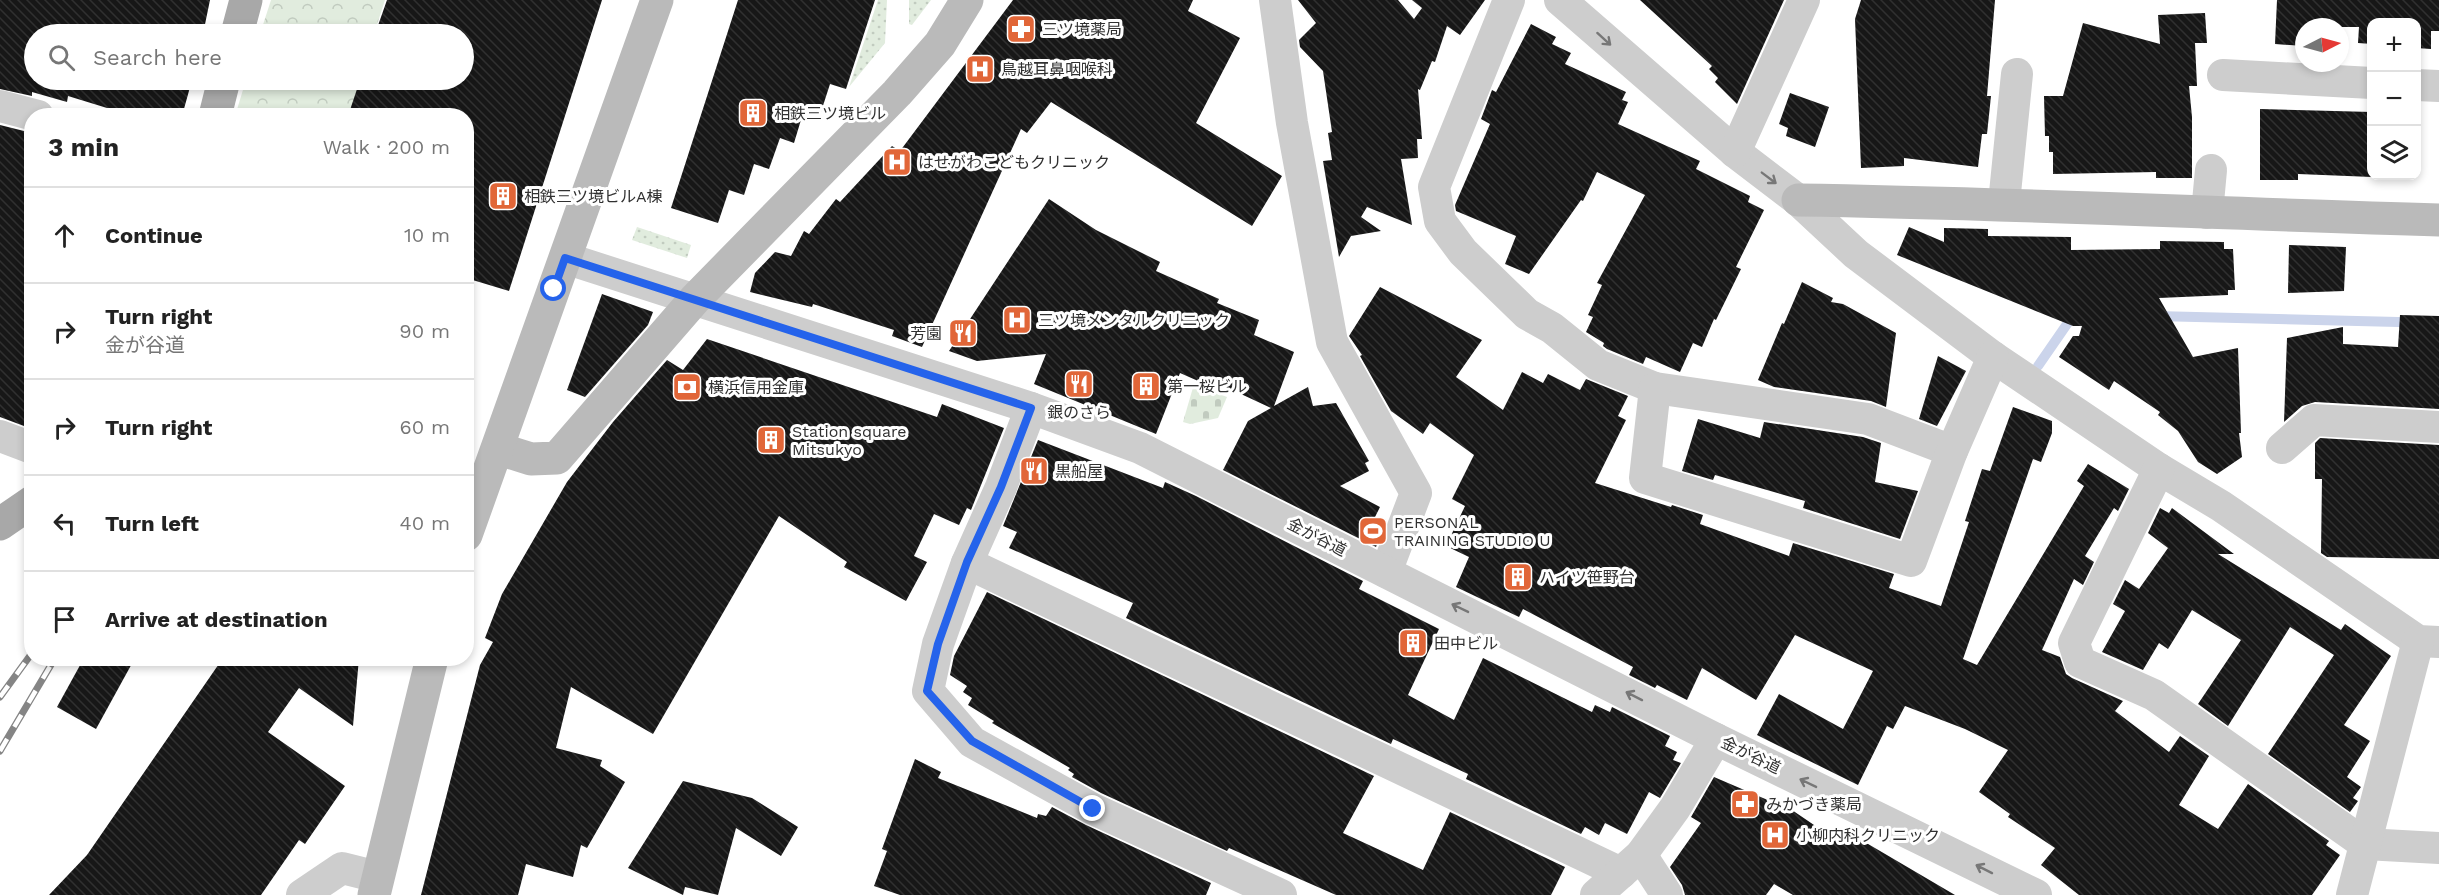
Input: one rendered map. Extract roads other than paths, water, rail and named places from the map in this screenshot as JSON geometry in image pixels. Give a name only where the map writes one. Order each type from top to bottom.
[{"type":"main road","points":[[240,24],[246,0]]},
{"type":"main road","points":[[217,108],[222,90]]},
{"type":"main road","points":[[0,524],[24,508]]},
{"type":"street","points":[[474,514],[657,0]]},
{"type":"street","points":[[499,449],[531,459],[557,458],[694,299],[897,93],[940,44],[967,0]]},
{"type":"street","points":[[1275,0],[1292,123],[1332,342],[1416,493],[1386,572]]},
{"type":"street","points":[[1509,0],[1434,187],[1440,221],[1463,252],[1527,314],[1552,328],[1598,365],[1655,388],[1868,419],[1952,451]]},
{"type":"street","points":[[1560,0],[1736,152],[1798,200],[1856,254],[1993,357],[2159,469],[2221,506],[2428,642],[2365,844],[2352,895]]},
{"type":"street","points":[[1736,152],[1804,0]]},
{"type":"street","points":[[2004,203],[2018,74]]},
{"type":"street","points":[[2223,75],[2367,83]]},
{"type":"street","points":[[2421,85],[2439,86]]},
{"type":"street","points":[[0,106],[24,112]]},
{"type":"street","points":[[2207,213],[2211,170]]},
{"type":"street","points":[[1798,200],[2004,203],[2207,213],[2439,220]]},
{"type":"street","name":"金が谷道","points":[[565,258],[1031,408],[1140,448],[1716,739],[2036,895]]},
{"type":"street","points":[[1655,388],[1645,478],[1911,561],[1952,451],[1993,357]]},
{"type":"street","points":[[1031,408],[1001,487],[967,562],[938,644],[927,691],[972,741],[1227,884],[1281,895]]},
{"type":"street","points":[[2282,448],[2314,420],[2439,427]]},
{"type":"street","points":[[0,436],[24,445]]},
{"type":"street","points":[[2159,469],[2074,643],[2080,662],[2154,696],[2365,844],[2439,848]]},
{"type":"street","points":[[967,562],[1631,864],[1667,895]]},
{"type":"street","points":[[302,895],[342,868],[376,886],[430,666]]},
{"type":"street","points":[[1596,895],[1631,864],[1675,808],[1716,739]]},
{"type":"waterway","points":[[2038,366],[2076,314]]},
{"type":"waterway","points":[[2155,316],[2439,323]]},
{"type":"railway","points":[[0,697],[24,664]]},
{"type":"railway","points":[[0,751],[50,666]]},
{"type":"place","name":"三ツ境薬局","points":[[1021,29]]},
{"type":"place","name":"鳥越耳鼻咽喉科","points":[[980,69]]},
{"type":"place","name":"相鉄三ツ境ビル","points":[[753,113]]},
{"type":"place","name":"はせがわこどもクリニック","points":[[897,162]]},
{"type":"place","name":"相鉄三ツ境ビルA棟","points":[[503,196]]},
{"type":"place","name":"三ツ境メンタルクリニック","points":[[1017,320]]},
{"type":"place","name":"芳園","points":[[963,333]]},
{"type":"place","name":"銀のさら","points":[[1079,384]]},
{"type":"place","name":"第一桜ビル","points":[[1146,386]]},
{"type":"place","name":"横浜信用金庫","points":[[687,387]]},
{"type":"place","name":"Station square Mitsukyo","points":[[771,440]]},
{"type":"place","name":"黒船屋","points":[[1034,471]]},
{"type":"place","name":"PERSONAL TRAINING STUDIO U","points":[[1373,531]]},
{"type":"place","name":"ハイツ笹野台","points":[[1518,577]]},
{"type":"place","name":"田中ビル","points":[[1413,643]]},
{"type":"place","name":"みかづき薬局","points":[[1745,804]]},
{"type":"place","name":"小柳内科クリニック","points":[[1775,835]]}]
